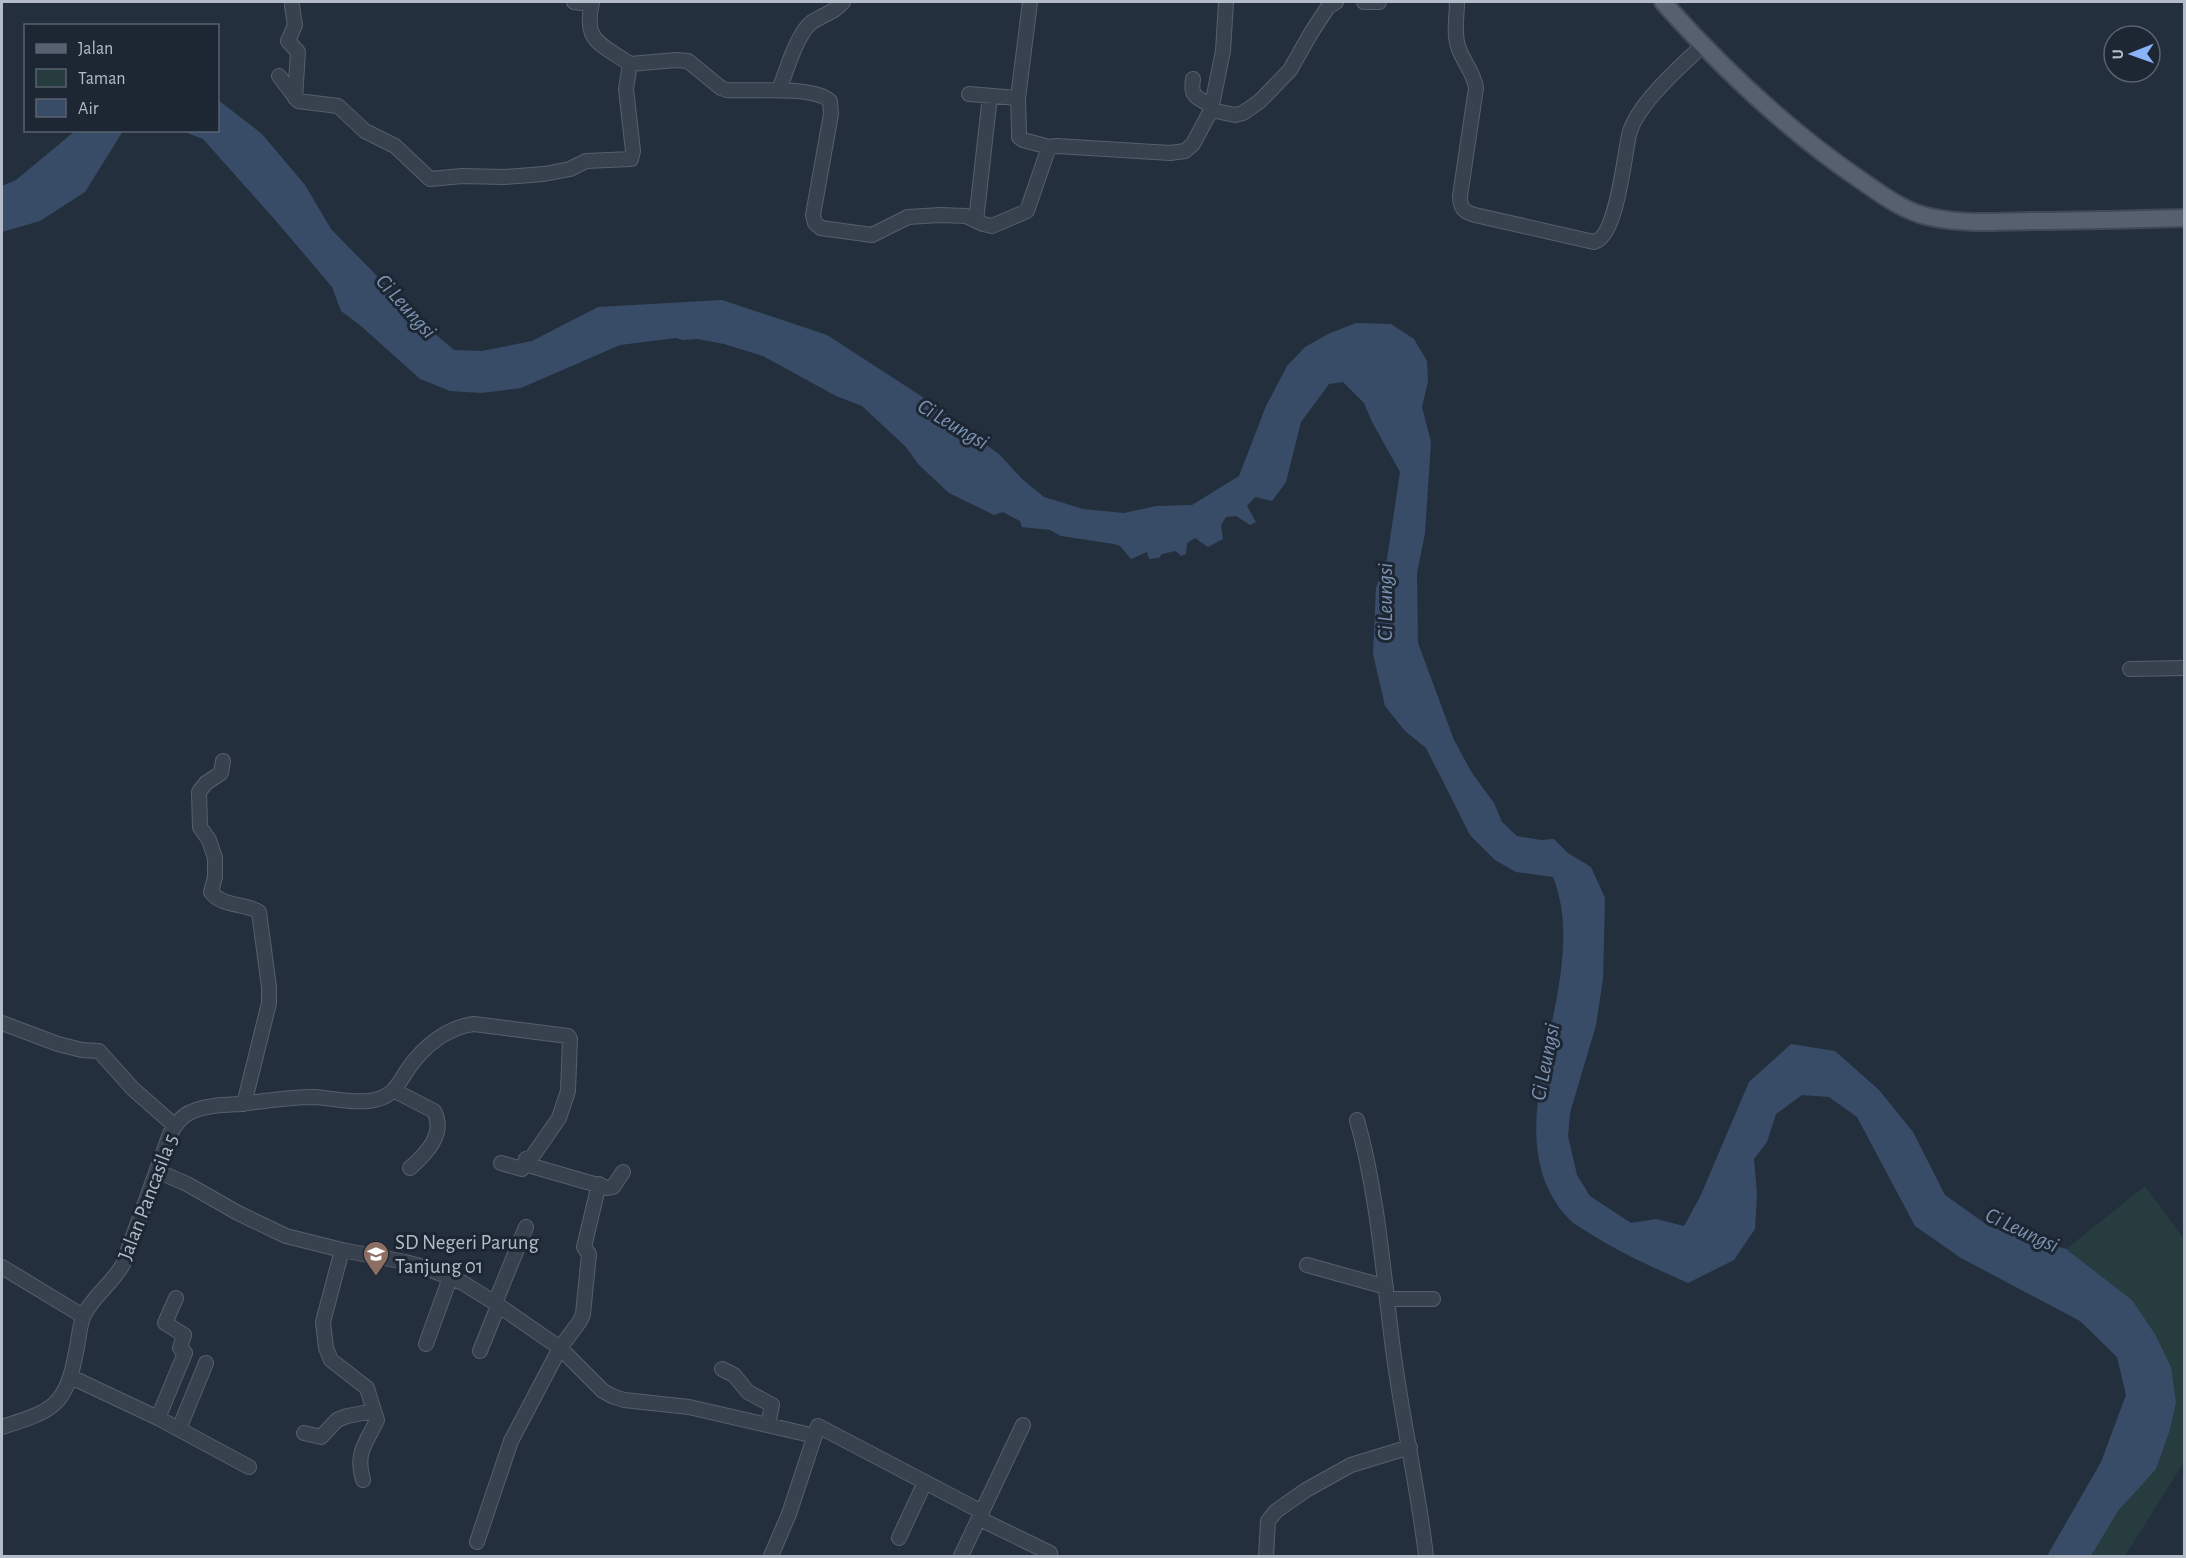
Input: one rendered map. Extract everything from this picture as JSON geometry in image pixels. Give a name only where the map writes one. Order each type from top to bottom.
[{"type":"main road","points":[[1663,2],[1702,46],[1786,124],[1886,198],[1927,216],[1988,222],[2184,218]]},
{"type":"street","points":[[574,2],[591,3],[588,23],[591,36],[630,63],[676,60],[688,62],[727,90],[779,90],[823,96],[830,101],[832,107],[813,215],[815,223],[821,228],[872,235],[908,217],[961,215],[992,226],[1027,211],[1049,147]]},
{"type":"street","points":[[779,90],[799,41],[811,23],[833,13],[843,2]]},
{"type":"street","points":[[1030,2],[1018,98],[1019,137],[1049,147],[1170,153],[1185,151],[1193,144],[1212,108],[1223,51],[1226,2]]},
{"type":"street","points":[[1193,79],[1191,90],[1193,95],[1212,108],[1235,115],[1243,113],[1260,101],[1290,70],[1328,7],[1336,2]]},
{"type":"street","points":[[1364,2],[1379,2]]},
{"type":"street","points":[[1457,2],[1457,41],[1476,88],[1460,196],[1461,208],[1475,215],[1594,242],[1604,236],[1608,227],[1624,175],[1629,134],[1635,120],[1672,74],[1702,46]]},
{"type":"street","points":[[292,6],[295,25],[288,41],[298,52],[295,98]]},
{"type":"street","points":[[279,76],[300,102],[338,106],[365,130],[395,146],[430,179],[462,176],[504,177],[544,174],[570,169],[591,160],[631,159],[633,151],[626,89],[630,63]]},
{"type":"street","points":[[969,94],[1018,98]]},
{"type":"street","points":[[976,221],[990,96]]},
{"type":"street","points":[[2130,669],[2184,668]]},
{"type":"street","points":[[223,761],[221,772],[206,783],[199,792],[200,827],[209,840],[214,858],[215,877],[211,892],[212,896],[231,904],[259,912],[269,987],[267,1016],[243,1104]]},
{"type":"street","points":[[2,1023],[58,1044],[82,1050],[99,1051],[106,1056],[133,1089],[174,1125]]},
{"type":"street","points":[[410,1168],[426,1152],[436,1137],[436,1114],[395,1091],[415,1061],[443,1035],[460,1026],[474,1024],[568,1036],[570,1039],[568,1091],[559,1118],[532,1157],[526,1159],[522,1169],[501,1163]]},
{"type":"street","name":"Jalan Pancasila 5","points":[[2,1426],[38,1416],[56,1404],[64,1392],[71,1377],[83,1316],[118,1274],[123,1264],[174,1125],[190,1112],[207,1107],[317,1097],[359,1102],[376,1100],[395,1091]]},
{"type":"street","points":[[1357,1120],[1377,1218],[1396,1369],[1426,1557]]},
{"type":"street","points":[[525,1164],[608,1188],[613,1187],[623,1172]]},
{"type":"street","points":[[157,1171],[187,1184],[238,1213],[286,1236],[414,1264],[463,1284],[560,1348],[603,1391],[612,1396],[624,1400],[690,1407],[815,1436]]},
{"type":"street","points":[[477,1542],[511,1441],[560,1348],[583,1314],[589,1254],[584,1247],[599,1184]]},
{"type":"street","points":[[480,1351],[526,1227]]},
{"type":"street","points":[[342,1250],[323,1322],[323,1335],[331,1360],[367,1388],[377,1420],[364,1442],[359,1462],[363,1480]]},
{"type":"street","points":[[1307,1265],[1387,1293],[1433,1299]]},
{"type":"street","points":[[2,1267],[83,1316]]},
{"type":"street","points":[[426,1344],[450,1278]]},
{"type":"street","points":[[158,1418],[185,1353],[180,1348],[184,1335],[165,1323],[176,1298]]},
{"type":"street","points":[[179,1429],[206,1363]]},
{"type":"street","points":[[722,1369],[734,1376],[748,1392],[772,1405],[768,1425]]},
{"type":"street","points":[[71,1377],[158,1418],[249,1467]]},
{"type":"street","points":[[304,1433],[321,1437],[337,1420],[374,1411]]},
{"type":"street","points":[[961,1557],[1023,1425]]},
{"type":"street","points":[[771,1557],[789,1515],[818,1426],[925,1482],[981,1516],[1050,1553]]},
{"type":"street","points":[[1266,1557],[1268,1521],[1276,1511],[1306,1490],[1351,1465],[1410,1448]]},
{"type":"street","points":[[898,1539],[925,1482]]},
{"type":"green space","points":[[2145,1186],[2184,1239],[2184,1462],[2125,1556],[2091,1556],[2118,1511],[2156,1468],[2170,1430],[2176,1403],[2132,1300],[2066,1249]]},
{"type":"water","name":"Ci Leungsi","points":[[219,101],[262,134],[305,185],[331,229],[428,328],[454,350],[482,351],[532,341],[598,307],[722,300],[827,335],[921,396],[1000,455],[1022,479],[1044,497],[1083,509],[1124,513],[1156,506],[1192,505],[1239,476],[1266,406],[1287,366],[1305,347],[1328,334],[1356,323],[1391,324],[1414,339],[1427,361],[1428,381],[1422,407],[1431,442],[1425,533],[1417,573],[1418,643],[1454,740],[1472,773],[1494,803],[1502,822],[1517,836],[1541,840],[1554,839],[1568,853],[1591,867],[1605,898],[1603,979],[1596,1025],[1570,1113],[1568,1136],[1577,1175],[1590,1196],[1631,1223],[1656,1219],[1684,1226],[1700,1197],[1749,1082],[1791,1044],[1835,1051],[1879,1090],[1913,1132],[1945,1195],[1990,1227],[2066,1249],[2132,1300],[2155,1334],[2171,1367],[2176,1403],[2170,1430],[2156,1469],[2118,1511],[2091,1556],[2047,1556],[2101,1462],[2126,1395],[2117,1357],[2080,1321],[1961,1258],[1915,1226],[1857,1117],[1829,1097],[1802,1095],[1776,1114],[1767,1142],[1754,1159],[1757,1194],[1755,1229],[1734,1260],[1688,1283],[1611,1246],[1568,1218],[1545,1182],[1537,1142],[1538,1099],[1562,963],[1563,919],[1553,877],[1516,872],[1495,860],[1470,835],[1426,748],[1405,731],[1385,706],[1373,654],[1376,588],[1387,559],[1400,472],[1364,403],[1343,382],[1329,384],[1301,422],[1286,482],[1272,501],[1255,497],[1247,506],[1256,522],[1250,525],[1236,516],[1226,517],[1221,525],[1223,539],[1208,547],[1195,538],[1187,543],[1186,554],[1181,556],[1176,551],[1162,554],[1159,558],[1149,559],[1147,552],[1131,559],[1120,546],[1061,536],[1050,530],[1022,527],[1020,521],[1003,512],[994,515],[949,493],[918,464],[906,447],[862,406],[836,396],[763,356],[724,344],[676,338],[620,345],[521,388],[481,393],[450,391],[420,379],[341,311],[332,287],[203,139],[185,132],[219,132]]},
{"type":"water","points":[[74,132],[122,132],[85,192],[40,221],[2,232],[2,186],[16,180]]},
{"type":"place","name":"SD Negeri Parung Tanjung 01","points":[[376,1277]]}]
